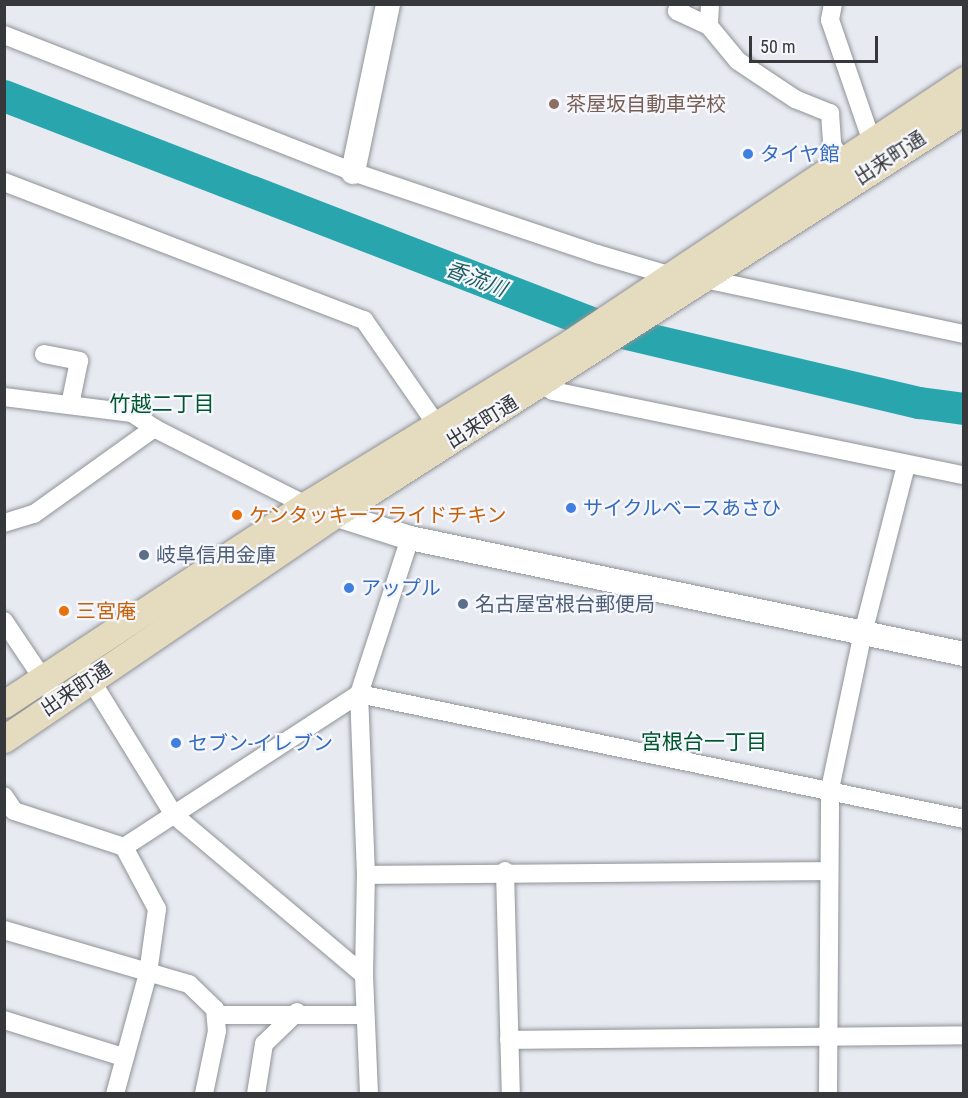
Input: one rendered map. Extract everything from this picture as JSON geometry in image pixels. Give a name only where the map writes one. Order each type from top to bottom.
[{"type":"main road","name":"出来町通","points":[[4,704],[50,689],[335,514],[590,353],[667,286],[774,205],[963,80]]},
{"type":"main road","name":"出来町通","points":[[83,668],[306,505],[436,424],[667,286],[705,279],[963,111]]},
{"type":"main road","name":"出来町通","points":[[4,736],[29,721],[50,689]]},
{"type":"street","points":[[353,172],[388,4]]},
{"type":"street","points":[[681,4],[677,11],[709,26],[738,61],[795,99],[830,113],[832,146],[841,159]]},
{"type":"street","points":[[709,26],[710,4]]},
{"type":"street","points":[[833,4],[830,20],[871,139]]},
{"type":"street","points":[[4,35],[353,172],[667,286]]},
{"type":"street","points":[[774,205],[963,97]]},
{"type":"street","points":[[4,182],[364,320],[436,424]]},
{"type":"street","points":[[705,279],[959,328]]},
{"type":"street","points":[[44,354],[79,361],[70,405]]},
{"type":"street","points":[[542,384],[553,391],[963,475]]},
{"type":"street","points":[[4,397],[132,413],[154,428],[306,505],[410,538],[963,654]]},
{"type":"street","points":[[4,523],[34,514],[154,428]]},
{"type":"street","points":[[828,1094],[830,789],[863,633],[906,465]]},
{"type":"street","points":[[369,1094],[364,975],[366,875],[359,694],[410,538]]},
{"type":"street","points":[[4,621],[50,689]]},
{"type":"street","points":[[83,668],[174,815],[364,975]]},
{"type":"street","points":[[124,847],[359,694],[830,789],[963,819]]},
{"type":"street","points":[[4,796],[14,811],[124,847],[157,909],[148,973],[123,1057],[115,1094]]},
{"type":"street","points":[[366,875],[504,871],[829,871]]},
{"type":"street","points":[[504,871],[511,1094]]},
{"type":"street","points":[[4,930],[189,984],[215,1009],[216,1015],[217,1031],[204,1094]]},
{"type":"street","points":[[216,1015],[297,1012],[365,1015]]},
{"type":"street","points":[[256,1094],[264,1044],[297,1012]]},
{"type":"street","points":[[4,1020],[123,1057]]},
{"type":"street","points":[[509,1040],[963,1035]]},
{"type":"waterway","name":"香流川","points":[[4,96],[610,330],[920,403],[964,409]]},
{"type":"place","name":"茶屋坂自動車学校","points":[[554,104]]},
{"type":"place","name":"タイヤ館","points":[[748,154]]},
{"type":"place","name":"サイクルベースあさひ","points":[[571,508]]},
{"type":"place","name":"ケンタッキーフライドチキン","points":[[237,515]]},
{"type":"place","name":"岐阜信用金庫","points":[[144,555]]},
{"type":"place","name":"アップル","points":[[349,588]]},
{"type":"place","name":"名古屋宮根台郵便局","points":[[463,604]]},
{"type":"place","name":"三宮庵","points":[[64,611]]},
{"type":"place","name":"セブン-イレブン","points":[[176,743]]},
{"type":"district","name":"竹越二丁目","points":[[162,404]]},
{"type":"district","name":"宮根台一丁目","points":[[704,742]]}]
